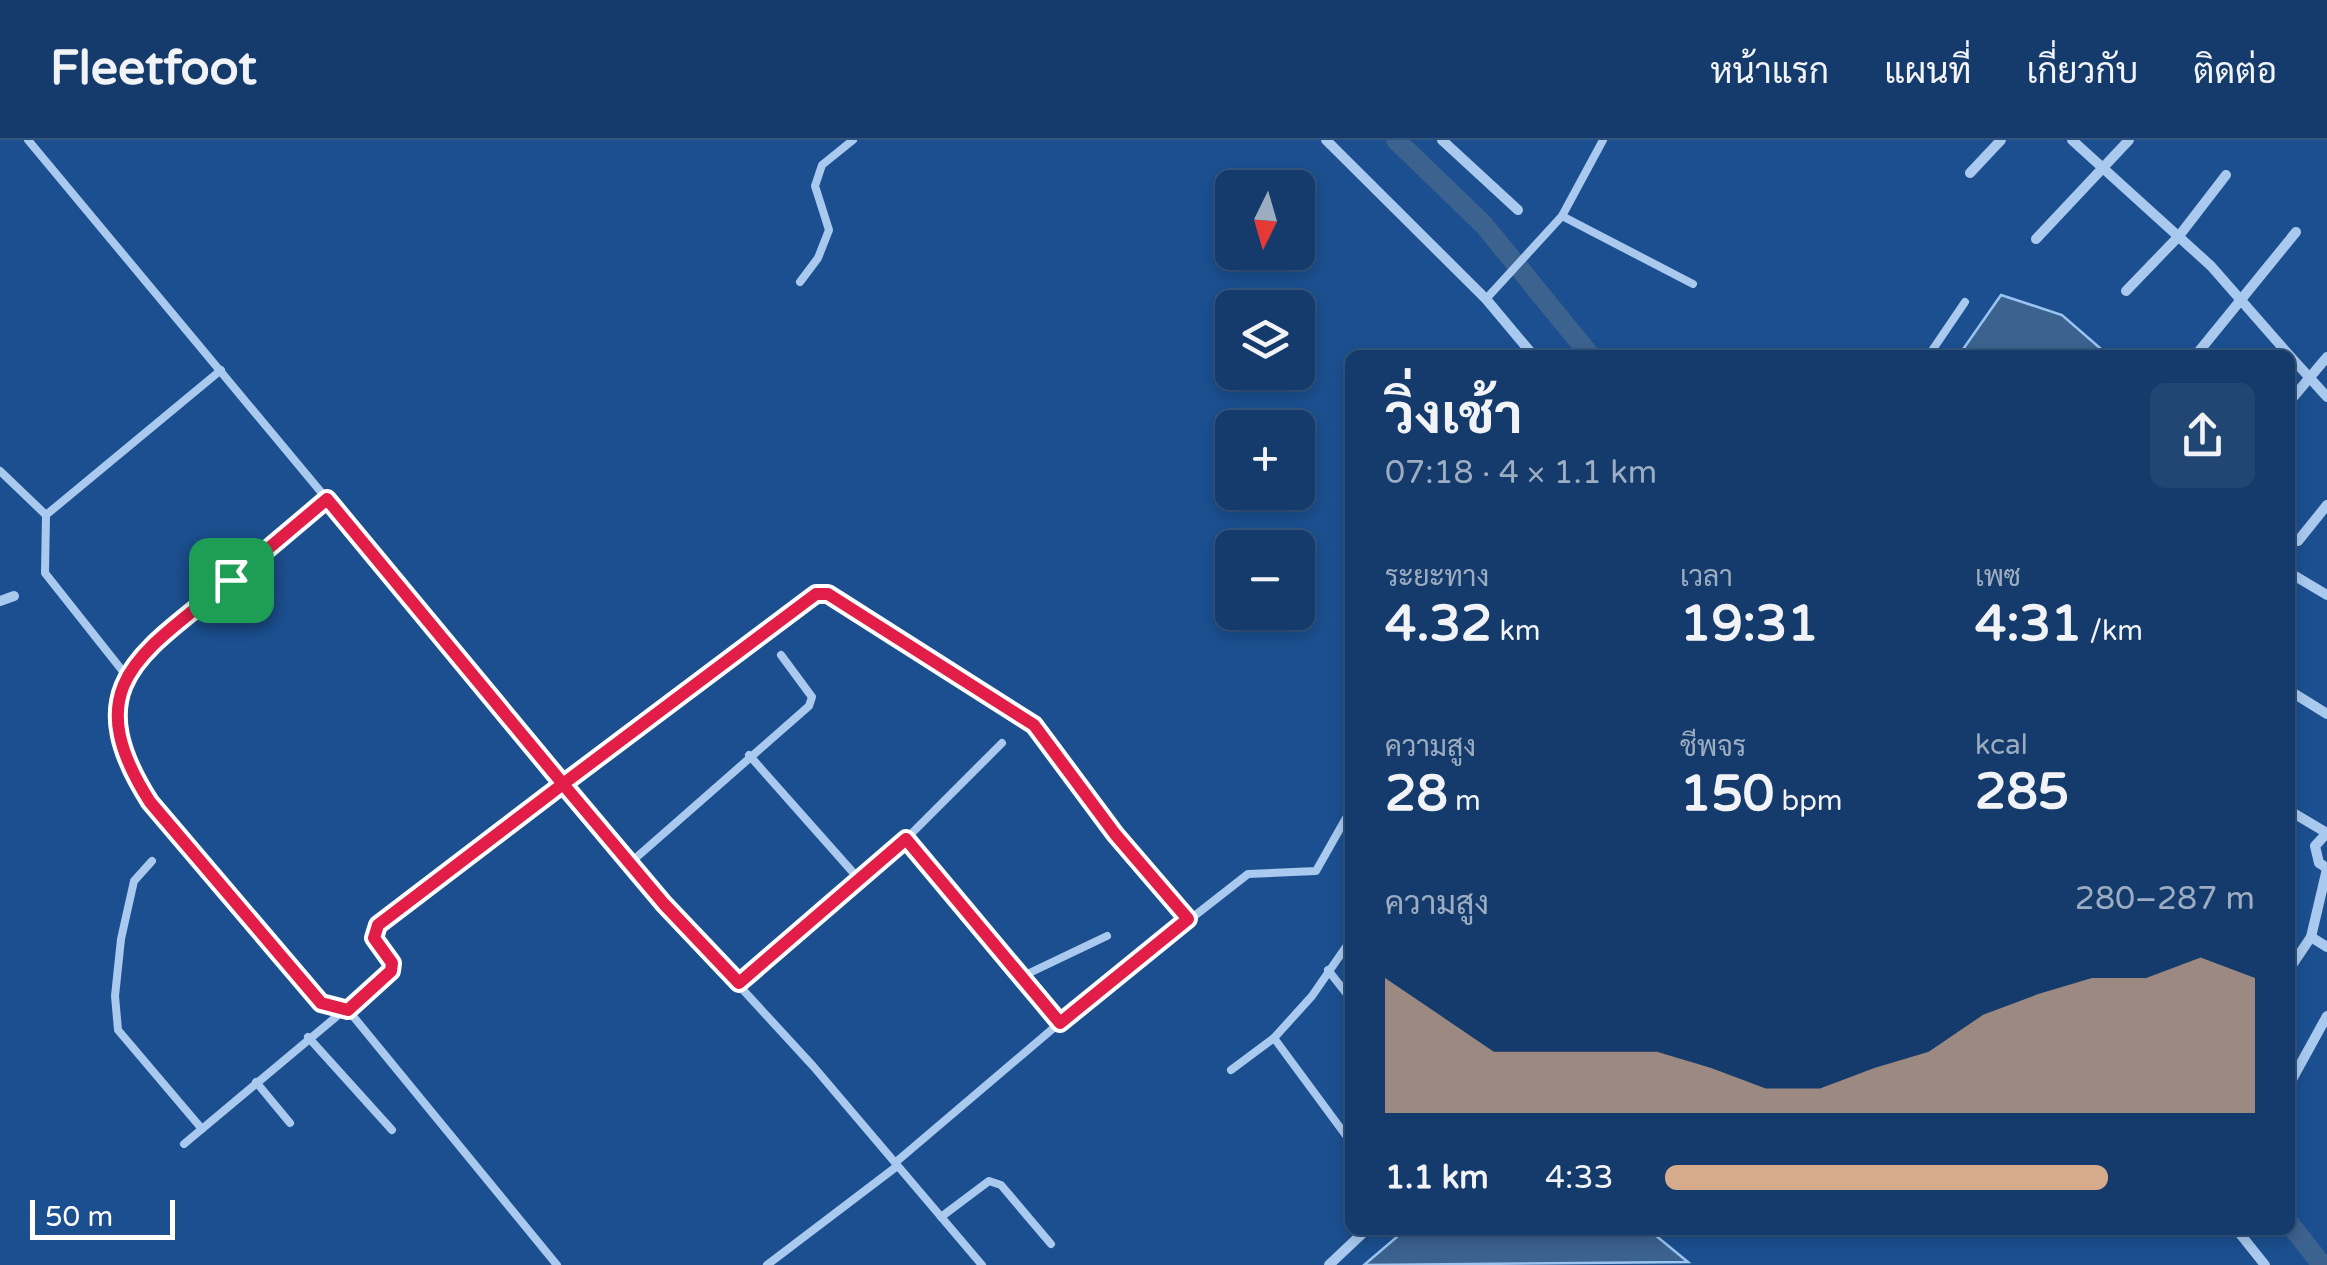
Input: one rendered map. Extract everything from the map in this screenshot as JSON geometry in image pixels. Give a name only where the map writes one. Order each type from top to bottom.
[{"type":"street","points":[[1326,140],[1486,299],[1529,350]]},
{"type":"street","points":[[1442,140],[1518,210]]},
{"type":"street","points":[[1970,173],[2002,140]]},
{"type":"street","points":[[2072,140],[2179,236],[2285,350]]},
{"type":"street","points":[[2036,239],[2129,140]]},
{"type":"street","points":[[2126,291],[2179,236],[2226,175]]},
{"type":"street","points":[[2200,350],[2296,232]]},
{"type":"street","points":[[2295,395],[2327,356]]},
{"type":"street","points":[[2295,363],[2327,397]]},
{"type":"street","points":[[2298,541],[2327,504]]},
{"type":"street","points":[[2295,575],[2327,595]]},
{"type":"street","points":[[0,601],[14,596]]},
{"type":"street","points":[[2295,694],[2327,714]]},
{"type":"street","points":[[2295,814],[2327,833],[2314,846],[2319,863],[2327,868],[2311,937],[2295,961]]},
{"type":"street","points":[[2311,937],[2327,947]]},
{"type":"street","points":[[2295,1074],[2327,1016]]},
{"type":"street","points":[[1329,1265],[1361,1235]]},
{"type":"street","points":[[2241,1235],[2265,1265]]},
{"type":"lane","points":[[28,140],[563,784],[982,1265]]},
{"type":"lane","points":[[800,282],[818,258],[829,230],[815,186],[818,176],[822,166],[853,140]]},
{"type":"lane","points":[[1486,299],[1562,216],[1603,140]]},
{"type":"lane","points":[[1562,216],[1693,284]]},
{"type":"lane","points":[[1932,350],[1964,302]]},
{"type":"lane","points":[[46,516],[220,370]]},
{"type":"lane","points":[[0,471],[46,516],[45,573],[125,674]]},
{"type":"lane","points":[[327,499],[134,660],[125,674],[117,735],[131,773],[150,802],[321,1003],[348,1010],[557,1265]]},
{"type":"lane","points":[[184,1144],[391,971],[392,963],[374,938],[378,925],[816,594],[828,594],[1034,725],[1115,834],[1188,919]]},
{"type":"lane","points":[[630,863],[809,706],[812,697],[781,655]]},
{"type":"lane","points":[[739,983],[906,839],[1002,743]]},
{"type":"lane","points":[[749,755],[858,878]]},
{"type":"lane","points":[[767,1265],[896,1165],[1060,1023],[1248,874],[1316,871],[1345,820]]},
{"type":"lane","points":[[906,839],[1060,1023]]},
{"type":"lane","points":[[152,860],[134,881],[121,939],[115,996],[118,1030],[202,1129]]},
{"type":"lane","points":[[1021,977],[1107,936]]},
{"type":"lane","points":[[1232,1070],[1274,1038],[1312,996],[1345,948]]},
{"type":"lane","points":[[1328,970],[1345,992]]},
{"type":"lane","points":[[308,1038],[392,1130]]},
{"type":"lane","points":[[1274,1038],[1345,1134]]},
{"type":"lane","points":[[256,1082],[290,1123]]},
{"type":"lane","points":[[941,1217],[989,1181],[1001,1185],[1052,1244]]},
{"type":"water","points":[[2001,295],[2062,315],[2102,350],[1962,350]]},
{"type":"water","points":[[1399,1235],[1655,1235],[1688,1262],[1364,1265]]},
{"type":"waterway","points":[[1396,140],[1484,225],[1586,350]]},
{"type":"waterway","points":[[2295,1230],[2322,1265]]},
{"type":"route","points":[[231,580],[134,660],[120,691],[117,735],[131,773],[150,802],[321,1003],[348,1010],[383,979],[391,971],[392,963],[374,938],[378,925],[563,784],[664,904],[739,983],[906,839],[1060,1023],[1188,919],[1115,834],[1034,725],[828,594],[816,594],[563,784],[327,499],[231,580]]}]
